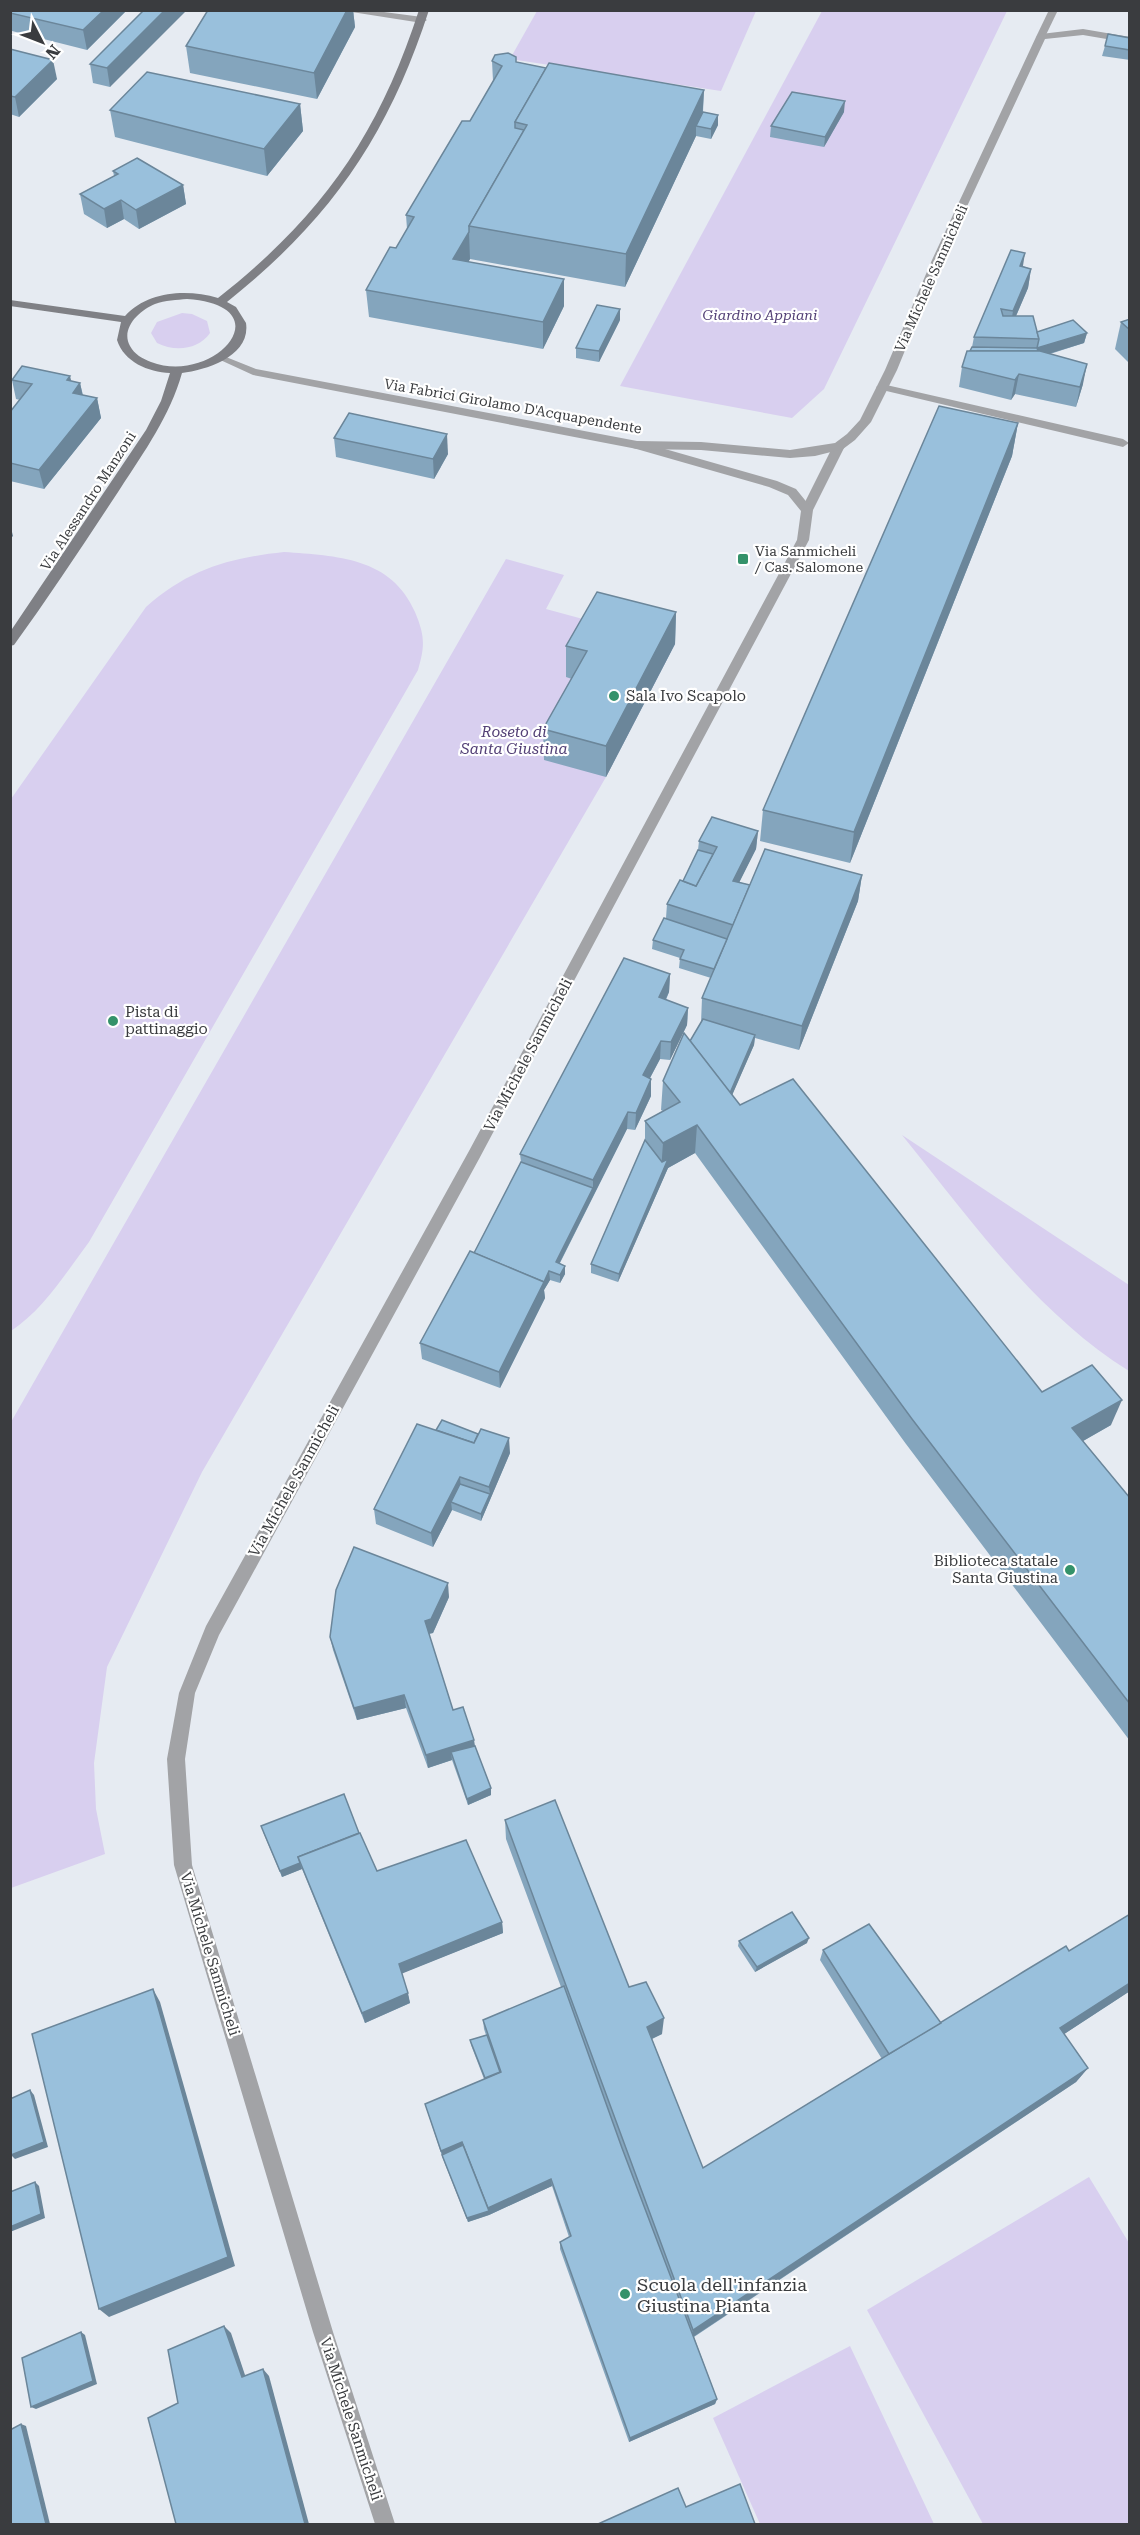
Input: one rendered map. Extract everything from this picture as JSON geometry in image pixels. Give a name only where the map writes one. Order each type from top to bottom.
[{"type":"main road","points":[[220,302],[273,260],[307,227],[336,193],[376,129],[403,73],[423,15]]},
{"type":"main road","points":[[169,297],[205,297],[220,302],[239,318],[242,328],[240,339],[221,358],[177,369],[142,362],[129,354],[122,343],[121,331],[127,320],[151,302],[169,297]]},
{"type":"main road","points":[[10,303],[127,320]]},
{"type":"main road","name":"Via Alessandro Manzoni","points":[[10,642],[72,555],[151,432],[171,393],[177,369]]},
{"type":"street","points":[[343,10],[423,15]]},
{"type":"street","name":"Via Michele Sanmicheli","points":[[385,2524],[323,2332],[183,1864],[176,1759],[187,1693],[212,1631],[485,1134],[798,550],[808,521],[807,510],[839,446],[865,422],[1054,10]]},
{"type":"street","points":[[1041,37],[1083,33],[1130,40]]},
{"type":"street","name":"Via Fabrici Girolamo D'Acquapendente","points":[[221,358],[253,372],[637,445],[700,446],[790,454],[815,452],[839,446]]},
{"type":"street","points":[[882,387],[1123,443]]},
{"type":"street","points":[[637,445],[773,483],[792,492],[807,510]]},
{"type":"green space","points":[[537,11],[756,11],[721,91],[510,59]]},
{"type":"green space","name":"Giardino Appiani","points":[[822,11],[1007,11],[824,389],[792,418],[620,386]]},
{"type":"green space","points":[[182,313],[192,314],[207,321],[210,333],[199,343],[186,348],[171,348],[157,343],[151,333],[157,322]]},
{"type":"green space","name":"Pista di pattinaggio","points":[[284,552],[342,558],[377,570],[392,580],[405,594],[421,628],[423,647],[418,670],[89,1242],[44,1302],[11,1331],[11,799],[146,607],[194,574],[228,562]]},
{"type":"green space","name":"Roseto di Santa Giustina","points":[[506,559],[564,575],[546,609],[675,644],[606,777],[202,1472],[107,1667],[94,1763],[96,1809],[105,1854],[11,1888],[11,1422]]},
{"type":"green space","points":[[902,1135],[1129,1285],[1129,1371],[1095,1347],[1034,1293],[979,1231]]},
{"type":"green space","points":[[1089,2177],[1129,2243],[1129,2524],[983,2524],[867,2310]]},
{"type":"green space","points":[[850,2346],[934,2524],[760,2524],[713,2418]]},
{"type":"building","points":[[10,10],[104,10],[83,30],[10,13]]},
{"type":"building","points":[[144,10],[165,10],[107,68],[90,64]]},
{"type":"building","points":[[208,10],[347,10],[314,73],[186,46]]},
{"type":"building","points":[[1108,34],[1130,38],[1130,50],[1105,46]]},
{"type":"building","points":[[10,49],[53,60],[15,97],[10,96]]},
{"type":"building","points":[[508,53],[516,57],[516,62],[546,68],[515,122],[515,128],[524,130],[469,226],[469,232],[453,259],[564,279],[543,322],[366,290],[390,247],[396,248],[414,217],[406,215],[462,121],[470,121],[502,66],[492,61],[495,55]]},
{"type":"building","points":[[549,63],[704,90],[626,254],[469,226],[527,125],[515,122]]},
{"type":"building","points":[[147,72],[300,104],[264,149],[110,110]]},
{"type":"building","points":[[792,92],[845,101],[825,137],[771,126]]},
{"type":"building","points":[[703,112],[718,115],[711,129],[696,126]]},
{"type":"building","points":[[137,158],[183,185],[136,210],[121,200],[104,209],[80,194],[118,174],[113,171]]},
{"type":"building","points":[[1011,250],[1025,253],[1020,266],[1031,269],[1013,311],[1001,309],[1003,316],[1033,316],[1039,339],[974,337]]},
{"type":"building","points":[[597,305],[620,309],[599,351],[576,348]]},
{"type":"building","points":[[1130,319],[1130,330],[1121,322]]},
{"type":"building","points":[[1073,320],[1087,333],[1037,348],[1039,339],[1037,332]]},
{"type":"building","points":[[972,347],[1037,348],[1038,351],[970,351]]},
{"type":"building","points":[[967,351],[1040,351],[1087,364],[1080,387],[1019,374],[1015,380],[962,367]]},
{"type":"building","points":[[22,366],[70,376],[67,380],[80,383],[73,393],[97,398],[39,470],[10,463],[10,412],[32,384],[12,380]]},
{"type":"building","points":[[939,406],[1018,423],[854,832],[763,810]]},
{"type":"building","points":[[349,413],[447,434],[433,459],[334,438]]},
{"type":"building","name":"Sala Ivo Scapolo","points":[[597,592],[676,612],[606,746],[543,729],[587,651],[566,646]]},
{"type":"building","points":[[712,817],[758,831],[733,881],[750,885],[733,925],[667,904],[680,880],[696,886],[717,847],[699,841]]},
{"type":"building","points":[[765,849],[862,875],[802,1026],[702,998]]},
{"type":"building","points":[[698,850],[713,854],[696,886],[683,881]]},
{"type":"building","points":[[664,918],[727,939],[714,969],[680,959],[684,950],[653,940]]},
{"type":"building","points":[[624,958],[670,974],[659,997],[688,1008],[671,1042],[661,1041],[643,1075],[651,1079],[636,1113],[628,1112],[593,1180],[520,1154]]},
{"type":"building","points":[[703,1019],[755,1035],[730,1093],[690,1041]]},
{"type":"building","points":[[684,1033],[740,1105],[793,1079],[1042,1392],[1092,1365],[1122,1400],[1072,1428],[1130,1498],[1130,1704],[912,1419],[697,1125],[663,1143],[645,1121],[680,1102],[663,1081]]},
{"type":"building","points":[[645,1140],[662,1162],[668,1159],[619,1274],[591,1264]]},
{"type":"building","points":[[521,1162],[593,1188],[556,1262],[565,1266],[560,1275],[549,1271],[544,1282],[474,1253]]},
{"type":"building","points":[[470,1251],[544,1282],[499,1372],[420,1343]]},
{"type":"building","points":[[442,1420],[478,1434],[474,1443],[436,1430]]},
{"type":"building","points":[[417,1424],[474,1443],[481,1429],[509,1438],[489,1487],[460,1477],[431,1533],[374,1509]]},
{"type":"building","points":[[460,1484],[490,1494],[481,1514],[451,1502]]},
{"type":"building","points":[[354,1547],[448,1583],[431,1619],[425,1621],[453,1710],[463,1707],[474,1740],[426,1755],[404,1695],[354,1708],[330,1637],[336,1590]]},
{"type":"building","points":[[475,1746],[491,1788],[467,1799],[451,1752]]},
{"type":"building","points":[[344,1794],[359,1833],[298,1857],[300,1863],[280,1871],[261,1826]]},
{"type":"building","points":[[555,1800],[629,1987],[646,1982],[664,2018],[647,2027],[703,2168],[1066,1946],[1069,1951],[1130,1914],[1130,1983],[1060,2028],[1088,2068],[693,2330],[505,1820]]},
{"type":"building","points":[[360,1833],[377,1871],[466,1840],[502,1922],[399,1964],[408,1993],[362,2013],[298,1857]]},
{"type":"building","points":[[792,1912],[809,1938],[757,1967],[739,1941]]},
{"type":"building","points":[[869,1924],[941,2023],[889,2054],[823,1950]]},
{"type":"building","points":[[564,1986],[622,2148],[717,2399],[630,2438],[560,2242],[571,2236],[551,2179],[488,2208],[462,2142],[441,2151],[425,2104],[501,2072],[483,2020]]},
{"type":"building","points":[[153,1989],[228,2257],[99,2309],[32,2034]]},
{"type":"building","points":[[487,2035],[500,2072],[485,2078],[470,2040]]},
{"type":"building","points":[[30,2090],[44,2142],[11,2155],[10,2099]]},
{"type":"building","points":[[463,2145],[489,2211],[467,2218],[442,2155]]},
{"type":"building","points":[[35,2182],[41,2214],[10,2227],[10,2192]]},
{"type":"building","points":[[224,2326],[242,2377],[263,2369],[305,2524],[176,2524],[148,2418],[178,2403],[168,2350]]},
{"type":"building","points":[[81,2332],[93,2381],[31,2407],[22,2358]]},
{"type":"building","points":[[21,2424],[46,2524],[10,2524],[10,2430]]},
{"type":"building","points":[[740,2484],[755,2524],[598,2524],[678,2488],[686,2507]]},
{"type":"place","name":"Via Sanmicheli / Cas. Salomone","points":[[743,559]]},
{"type":"place","name":"Sala Ivo Scapolo","points":[[614,696]]},
{"type":"place","name":"Pista di pattinaggio","points":[[113,1021]]},
{"type":"place","name":"Biblioteca statale Santa Giustina","points":[[1070,1570]]},
{"type":"place","name":"Scuola dell'infanzia Giustina Pianta","points":[[625,2294]]}]
